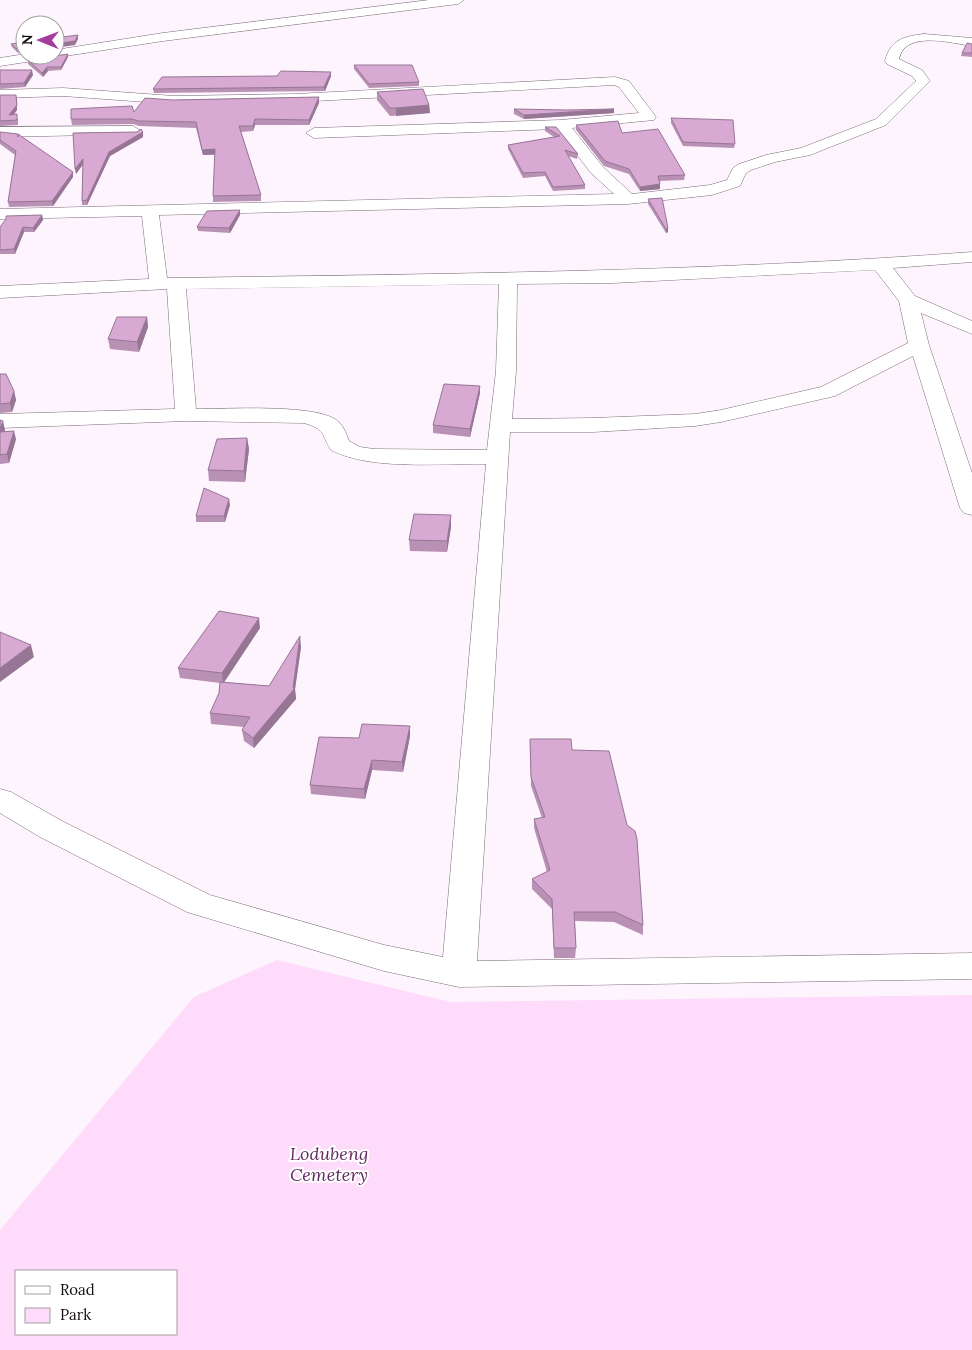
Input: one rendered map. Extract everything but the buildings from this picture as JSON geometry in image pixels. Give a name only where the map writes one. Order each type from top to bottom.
[{"type":"street","points":[[65,52],[163,37],[458,0]]},
{"type":"street","points":[[0,214],[628,199],[727,187],[734,183],[739,171],[745,167],[772,158],[806,152],[881,122],[923,81],[917,73],[892,61],[892,54],[896,48],[906,40],[921,37],[972,42]]},
{"type":"street","points":[[0,62],[15,60]]},
{"type":"street","points":[[0,94],[63,92],[174,100],[249,99],[615,82],[624,84],[649,117],[561,124],[314,133]]},
{"type":"street","points":[[561,124],[597,170],[628,199]]},
{"type":"street","points":[[0,132],[133,131]]},
{"type":"street","points":[[150,211],[168,285],[186,415]]},
{"type":"street","points":[[0,292],[168,285],[613,277],[880,264],[972,257]]},
{"type":"street","points":[[880,264],[908,300],[919,345],[972,508]]},
{"type":"street","points":[[459,974],[496,457],[506,371],[508,279]]},
{"type":"street","points":[[908,300],[968,324]]},
{"type":"street","points":[[500,426],[696,420],[721,416],[828,392],[848,384],[919,345]]},
{"type":"street","points":[[0,421],[186,415],[315,419],[328,423],[334,430],[338,445],[363,455],[496,457]]},
{"type":"street","points":[[0,799],[51,829],[199,904],[384,958],[459,974],[972,966]]},
{"type":"green space","name":"Lodubeng Cemetery","points":[[277,960],[450,1002],[972,995],[972,1350],[0,1350],[0,1230],[194,997]]}]
